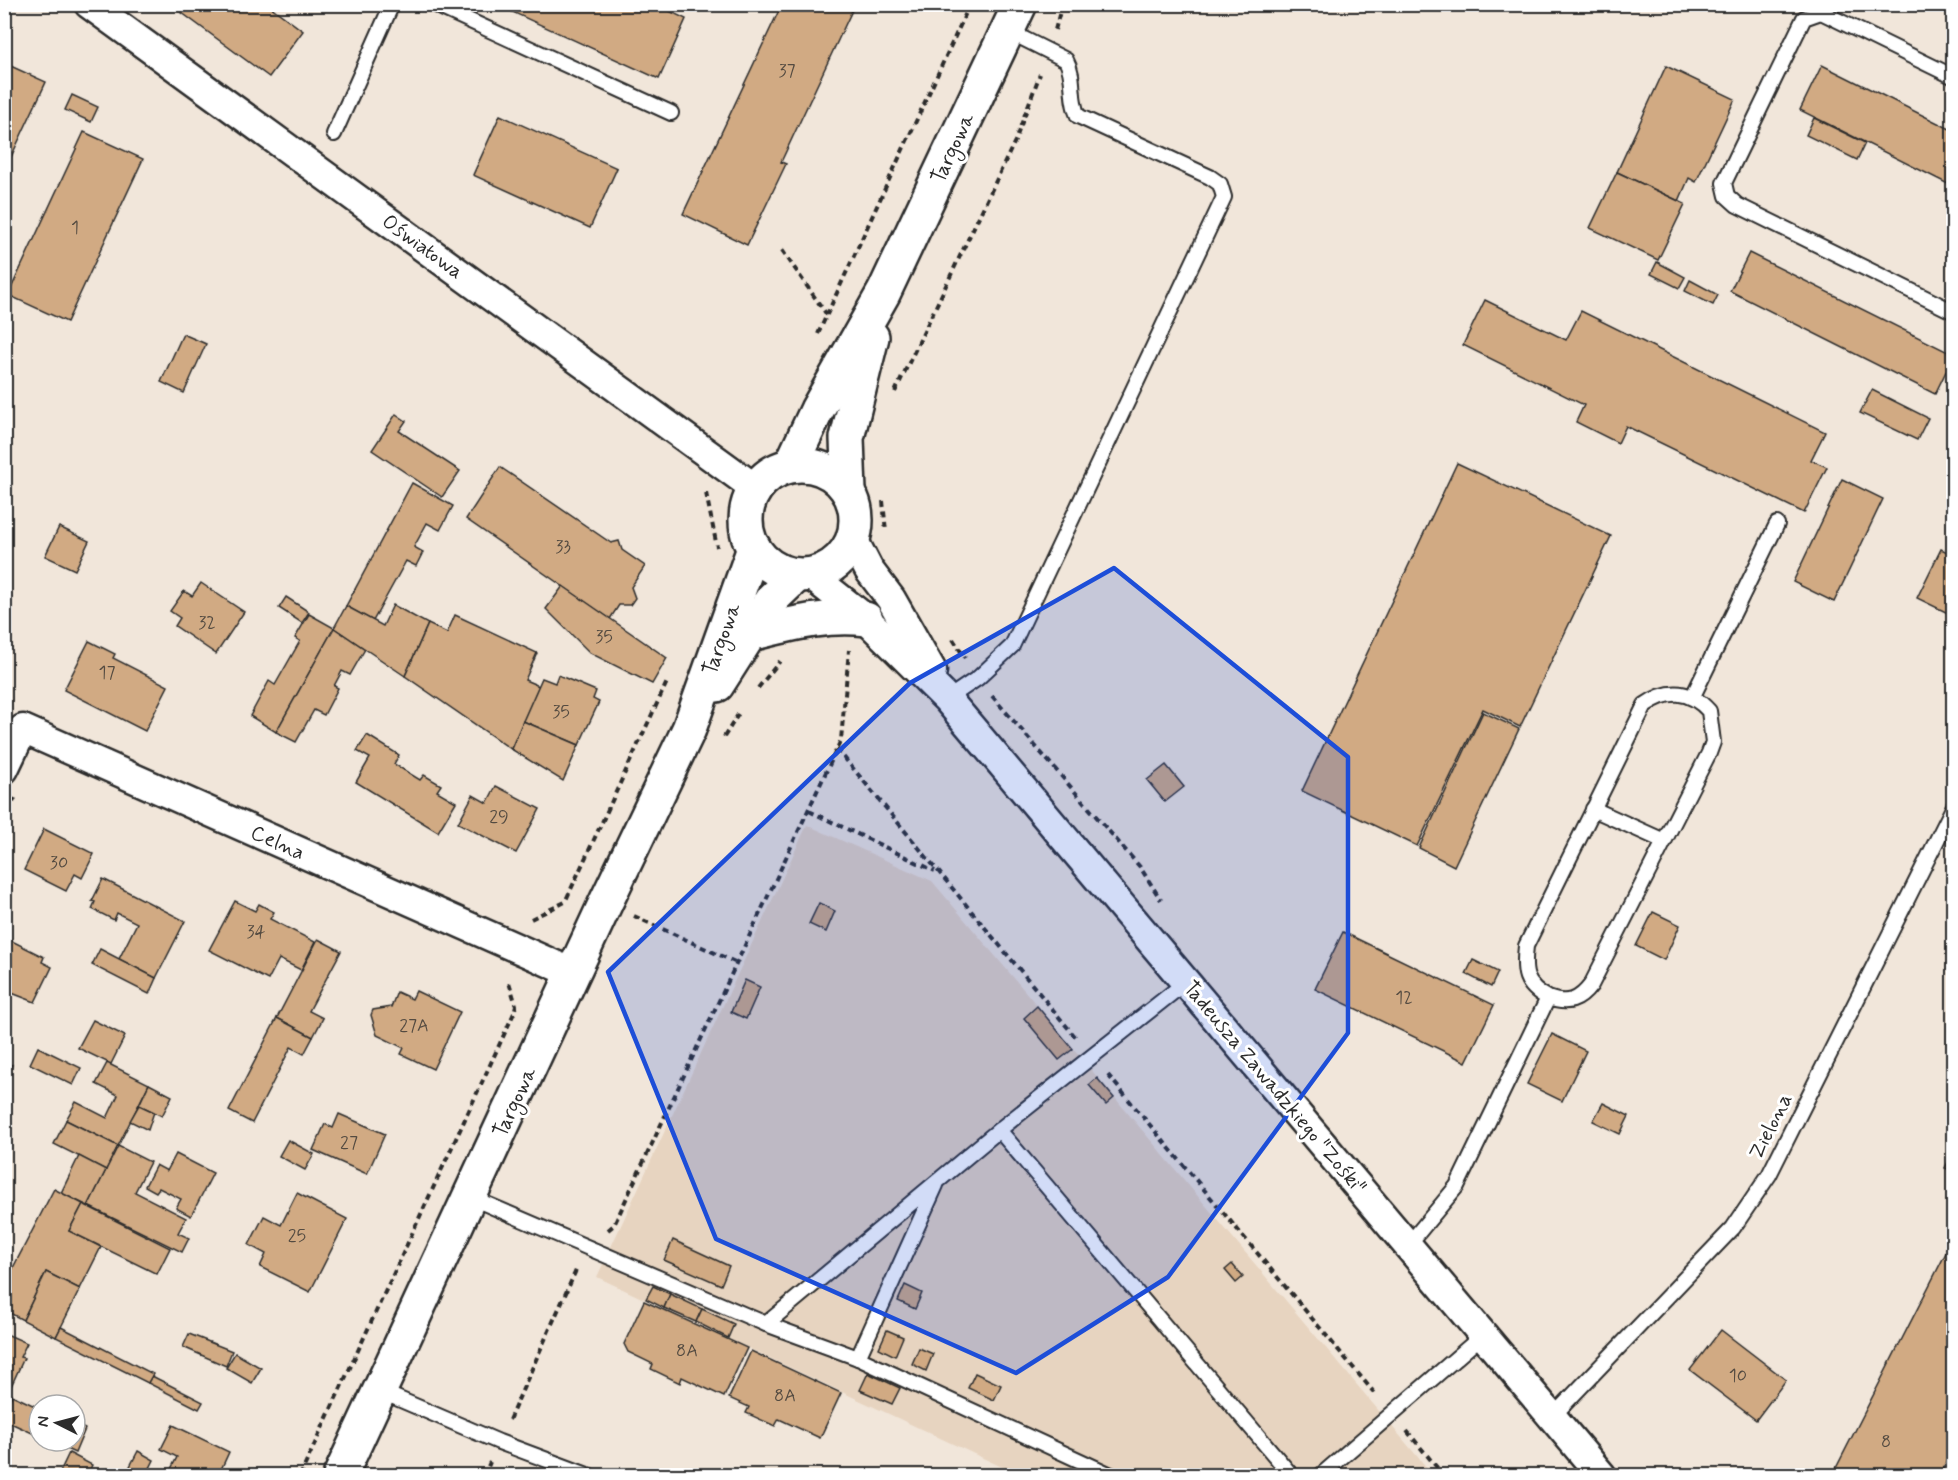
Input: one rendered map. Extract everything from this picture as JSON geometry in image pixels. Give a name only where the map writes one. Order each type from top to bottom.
[{"type":"street","name":"Oświatowa","points":[[89,4],[756,489]]},
{"type":"street","name":"Targowa","points":[[791,465],[817,410],[884,292],[1014,18]]},
{"type":"street","name":"Targowa","points":[[849,492],[846,455],[849,429],[884,292]]},
{"type":"street","points":[[791,465],[818,467],[841,481],[849,492],[856,515],[853,539],[836,563],[803,574],[772,567],[754,548],[748,534],[746,518],[749,503],[756,489],[766,478],[791,465]]},
{"type":"street","name":"Tadeusza Zawadzkiego \"Zośki\"","points":[[853,539],[868,570],[891,599],[948,699]]},
{"type":"street","name":"Targowa","points":[[340,1476],[606,902],[689,729],[754,548]]},
{"type":"street","name":"Targowa","points":[[689,729],[772,599],[803,574]]},
{"type":"street","name":"Tadeusza Zawadzkiego \"Zośki\"","points":[[803,574],[866,619],[948,699],[1602,1476]]},
{"type":"street","points":[[750,634],[800,622],[843,616],[866,619]]},
{"type":"street","name":"Celna","points":[[11,781],[23,729],[573,973]]},
{"type":"lane","points":[[334,134],[392,4]]},
{"type":"lane","points":[[433,4],[671,113]]},
{"type":"lane","points":[[1953,77],[1821,12],[1812,14],[1804,18],[1724,183],[1727,196],[1737,205],[1953,312]]},
{"type":"lane","points":[[948,699],[978,678],[1012,646],[1224,197],[1220,184],[1210,177],[1078,116],[1072,104],[1071,69],[1066,60],[1048,50],[1014,18]]},
{"type":"lane","points":[[1693,696],[1777,524]]},
{"type":"lane","points":[[1671,693],[1693,696],[1709,711],[1713,742],[1591,985],[1584,994],[1570,1002],[1548,998],[1535,991],[1526,977],[1526,946],[1593,809],[1645,705],[1657,697],[1671,693]]},
{"type":"lane","name":"Zielona","points":[[1553,1416],[1733,1228],[1754,1200],[1769,1175],[1953,806]]},
{"type":"lane","points":[[1593,809],[1664,841]]},
{"type":"lane","points":[[766,1324],[999,1131],[1186,982]]},
{"type":"lane","points":[[1409,1244],[1457,1186],[1548,998]]},
{"type":"lane","points":[[999,1131],[1292,1476]]},
{"type":"lane","points":[[858,1358],[938,1181]]},
{"type":"lane","points":[[470,1197],[766,1324],[858,1358],[1113,1476]]},
{"type":"lane","points":[[1320,1476],[1484,1334]]},
{"type":"lane","points":[[380,1391],[499,1442],[590,1476]]},
{"type":"path","points":[[817,339],[970,4]]},
{"type":"path","points":[[892,398],[1014,141],[1048,50],[1062,4]]},
{"type":"path","points":[[782,250],[828,315]]},
{"type":"path","points":[[705,488],[719,556]]},
{"type":"path","points":[[881,492],[888,541]]},
{"type":"path","points":[[947,630],[978,678],[1140,867],[1162,902]]},
{"type":"path","points":[[484,1476],[586,1248],[614,1225],[841,740],[849,646],[838,647]]},
{"type":"path","points":[[755,692],[787,655]]},
{"type":"path","points":[[524,923],[565,902],[668,680]]},
{"type":"path","points":[[723,740],[741,710]]},
{"type":"path","points":[[837,749],[937,872],[1444,1476]]},
{"type":"path","points":[[4,820],[11,781]]},
{"type":"path","points":[[808,811],[937,872]]},
{"type":"path","points":[[572,886],[737,963]]},
{"type":"path","points":[[634,928],[644,907]]},
{"type":"path","points":[[300,1476],[514,1013],[516,1005],[505,974]]},
{"type":"highlighted area","points":[[1114,568],[1348,757],[1348,1033],[1168,1277],[1016,1373],[716,1239],[608,972],[910,683]]},
{"type":"shaded area","points":[[807,825],[932,881],[1433,1475],[1019,1475],[597,1277]]},
{"type":"building","points":[[170,4],[267,4],[303,31],[269,77]]},
{"type":"building","points":[[495,4],[655,4],[686,19],[659,79]]},
{"type":"building","points":[[782,4],[855,4],[781,162],[786,164],[747,245],[683,214]]},
{"type":"building","points":[[4,63],[46,82],[4,172]]},
{"type":"building","points":[[1822,65],[1954,131],[1954,187],[1800,110]]},
{"type":"building","points":[[1666,66],[1735,99],[1696,182],[1689,178],[1679,201],[1617,172]]},
{"type":"building","points":[[72,95],[98,107],[91,122],[65,110]]},
{"type":"building","points":[[500,115],[617,168],[590,228],[473,175]]},
{"type":"building","points":[[1814,118],[1865,143],[1857,160],[1806,135]]},
{"type":"building","points":[[84,132],[143,159],[67,322],[8,295]]},
{"type":"building","points":[[1617,172],[1685,204],[1658,260],[1590,228]]},
{"type":"building","points":[[1749,253],[1954,355],[1935,394],[1730,291]]},
{"type":"building","points":[[1657,262],[1685,277],[1679,288],[1651,274]]},
{"type":"building","points":[[1690,280],[1718,295],[1713,305],[1685,291]]},
{"type":"building","points":[[1485,300],[1566,340],[1581,311],[1825,432],[1811,460],[1827,467],[1804,513],[1626,426],[1618,443],[1576,422],[1584,405],[1463,345]]},
{"type":"building","points":[[183,334],[206,344],[184,393],[161,382]]},
{"type":"building","points":[[1872,390],[1928,418],[1917,440],[1860,413]]},
{"type":"building","points":[[396,414],[406,421],[399,431],[460,471],[442,497],[372,450]]},
{"type":"building","points":[[1457,463],[1611,536],[1520,727],[1483,709],[1417,846],[1302,791]]},
{"type":"building","points":[[500,467],[611,543],[619,541],[622,550],[645,566],[631,587],[635,598],[630,605],[619,605],[610,619],[466,519]]},
{"type":"building","points":[[1842,479],[1883,499],[1834,602],[1793,582]]},
{"type":"building","points":[[412,483],[453,506],[440,530],[427,523],[414,547],[423,552],[416,566],[406,561],[373,621],[346,606]]},
{"type":"building","points":[[59,527],[89,541],[75,570],[45,556]]},
{"type":"building","points":[[1941,549],[1954,555],[1954,616],[1917,598]]},
{"type":"building","points":[[201,583],[244,612],[216,654],[175,626],[180,618],[170,611],[184,591],[192,596]]},
{"type":"building","points":[[563,586],[667,658],[652,684],[590,653],[546,609]]},
{"type":"building","points":[[286,597],[309,612],[302,623],[279,608]]},
{"type":"building","points":[[393,605],[428,624],[405,676],[334,628],[346,606],[383,626]]},
{"type":"building","points":[[309,614],[334,628],[276,732],[250,716],[269,681],[275,685],[300,641],[295,638]]},
{"type":"building","points":[[455,615],[537,653],[525,680],[539,686],[511,749],[405,676],[428,624],[447,633]]},
{"type":"building","points":[[334,628],[365,649],[350,675],[342,671],[334,686],[338,688],[324,715],[314,710],[296,742],[276,732]]},
{"type":"building","points":[[89,641],[115,654],[113,658],[168,686],[145,731],[64,690]]},
{"type":"building","points":[[558,675],[596,691],[593,699],[599,702],[579,745],[523,721],[542,678],[555,683]]},
{"type":"building","points":[[1483,712],[1519,729],[1454,866],[1419,848]]},
{"type":"building","points":[[523,721],[579,745],[563,781],[511,749]]},
{"type":"building","points":[[367,735],[399,755],[394,764],[420,780],[424,775],[441,785],[437,791],[456,802],[438,832],[356,782],[370,758],[357,751]]},
{"type":"building","points":[[1166,765],[1184,787],[1165,802],[1147,780]]},
{"type":"building","points":[[496,786],[540,809],[516,853],[458,823],[473,795],[487,803]]},
{"type":"building","points":[[44,829],[94,854],[82,878],[75,874],[66,891],[24,870]]},
{"type":"building","points":[[103,879],[185,921],[156,978],[119,959],[137,923],[117,913],[114,920],[92,909],[95,902],[92,901]]},
{"type":"building","points":[[235,901],[255,911],[259,904],[274,912],[270,919],[315,942],[301,970],[279,959],[268,980],[209,950]]},
{"type":"building","points":[[819,903],[835,911],[826,932],[809,924]]},
{"type":"building","points":[[1653,912],[1680,925],[1664,960],[1636,946]]},
{"type":"building","points":[[1343,932],[1494,1005],[1466,1062],[1315,989]]},
{"type":"building","points":[[4,937],[44,957],[42,962],[52,967],[35,1002],[4,990]]},
{"type":"building","points":[[318,939],[341,951],[309,1011],[323,1018],[313,1037],[277,1018]]},
{"type":"building","points":[[100,949],[156,978],[149,994],[92,965]]},
{"type":"building","points":[[1473,960],[1498,972],[1491,987],[1466,974]]},
{"type":"building","points":[[745,980],[760,987],[746,1019],[731,1012]]},
{"type":"building","points":[[416,991],[460,1012],[433,1069],[401,1054],[404,1048],[377,1035],[371,1015],[373,1010],[391,1007],[397,992],[412,999]]},
{"type":"building","points":[[1037,1006],[1073,1049],[1059,1060],[1024,1018]]},
{"type":"building","points":[[277,1018],[313,1037],[304,1054],[291,1047],[252,1123],[229,1111]]},
{"type":"building","points":[[93,1020],[125,1036],[111,1064],[78,1048]]},
{"type":"building","points":[[1552,1034],[1586,1051],[1562,1101],[1527,1084]]},
{"type":"building","points":[[38,1047],[81,1068],[73,1085],[30,1064]]},
{"type":"building","points":[[4,1062],[12,1065],[4,1079]]},
{"type":"building","points":[[107,1063],[149,1084],[118,1146],[66,1120],[76,1102],[107,1118],[118,1095],[96,1084]]},
{"type":"building","points":[[1097,1078],[1114,1098],[1106,1105],[1089,1085]]},
{"type":"building","points":[[149,1084],[172,1096],[162,1116],[139,1105]]},
{"type":"building","points":[[1603,1103],[1629,1116],[1620,1134],[1593,1121]]},
{"type":"building","points":[[139,1105],[154,1112],[148,1130],[130,1121]]},
{"type":"building","points":[[339,1114],[385,1134],[367,1174],[313,1150],[325,1124],[333,1128]]},
{"type":"building","points":[[66,1120],[118,1146],[106,1170],[54,1144]]},
{"type":"building","points":[[288,1140],[314,1154],[305,1170],[279,1156]]},
{"type":"building","points":[[118,1146],[150,1162],[135,1192],[186,1218],[178,1233],[189,1238],[182,1252],[88,1206]]},
{"type":"building","points":[[1954,1151],[1954,1172],[1945,1168]]},
{"type":"building","points":[[176,1154],[213,1173],[191,1216],[176,1208],[181,1199],[159,1188],[156,1192],[145,1186],[156,1165],[167,1171]]},
{"type":"building","points":[[79,1156],[106,1170],[88,1206],[61,1193]]},
{"type":"building","points":[[54,1189],[83,1204],[69,1231],[101,1247],[80,1289],[46,1272],[23,1320],[4,1310],[4,1285]]},
{"type":"building","points":[[297,1193],[347,1219],[310,1292],[260,1267],[266,1254],[249,1245],[264,1216],[281,1225]]},
{"type":"building","points":[[83,1204],[170,1248],[157,1274],[69,1231]]},
{"type":"building","points":[[1954,1237],[1954,1447],[1939,1476],[1832,1476]]},
{"type":"building","points":[[673,1240],[729,1266],[721,1285],[664,1260]]},
{"type":"building","points":[[1232,1264],[1243,1277],[1236,1283],[1225,1270]]},
{"type":"building","points":[[46,1272],[80,1289],[56,1337],[23,1320]]},
{"type":"building","points":[[905,1285],[922,1293],[915,1309],[898,1301]]},
{"type":"building","points":[[653,1286],[670,1294],[664,1308],[646,1299]]},
{"type":"building","points":[[670,1294],[702,1309],[696,1322],[664,1308]]},
{"type":"building","points":[[644,1301],[747,1348],[724,1397],[682,1377],[680,1383],[651,1369],[653,1364],[628,1352],[624,1344]]},
{"type":"building","points":[[702,1309],[734,1324],[728,1338],[696,1322]]},
{"type":"building","points":[[61,1327],[153,1374],[148,1383],[56,1337]]},
{"type":"building","points":[[887,1330],[903,1337],[895,1356],[879,1348]]},
{"type":"building","points":[[1721,1330],[1786,1380],[1756,1420],[1690,1370]]},
{"type":"building","points":[[4,1333],[27,1343],[20,1357],[24,1358],[8,1393],[12,1395],[4,1412]]},
{"type":"building","points":[[189,1334],[232,1351],[226,1366],[183,1347]]},
{"type":"building","points":[[919,1348],[933,1354],[926,1371],[912,1364]]},
{"type":"building","points":[[751,1351],[841,1393],[820,1438],[779,1419],[775,1426],[746,1413],[749,1407],[729,1398]]},
{"type":"building","points":[[235,1353],[261,1368],[252,1383],[226,1368]]},
{"type":"building","points":[[868,1373],[900,1388],[892,1404],[860,1390]]},
{"type":"building","points":[[975,1373],[1001,1385],[994,1400],[968,1388]]},
{"type":"building","points":[[152,1376],[203,1402],[199,1409],[148,1383]]},
{"type":"building","points":[[12,1395],[27,1402],[27,1431],[4,1420],[4,1412]]},
{"type":"building","points":[[173,1425],[229,1452],[218,1476],[169,1473],[177,1457],[161,1449]]},
{"type":"building","points":[[138,1451],[154,1460],[146,1476],[125,1476]]},
{"type":"building","points":[[69,1453],[92,1465],[87,1476],[69,1476],[60,1472]]}]
